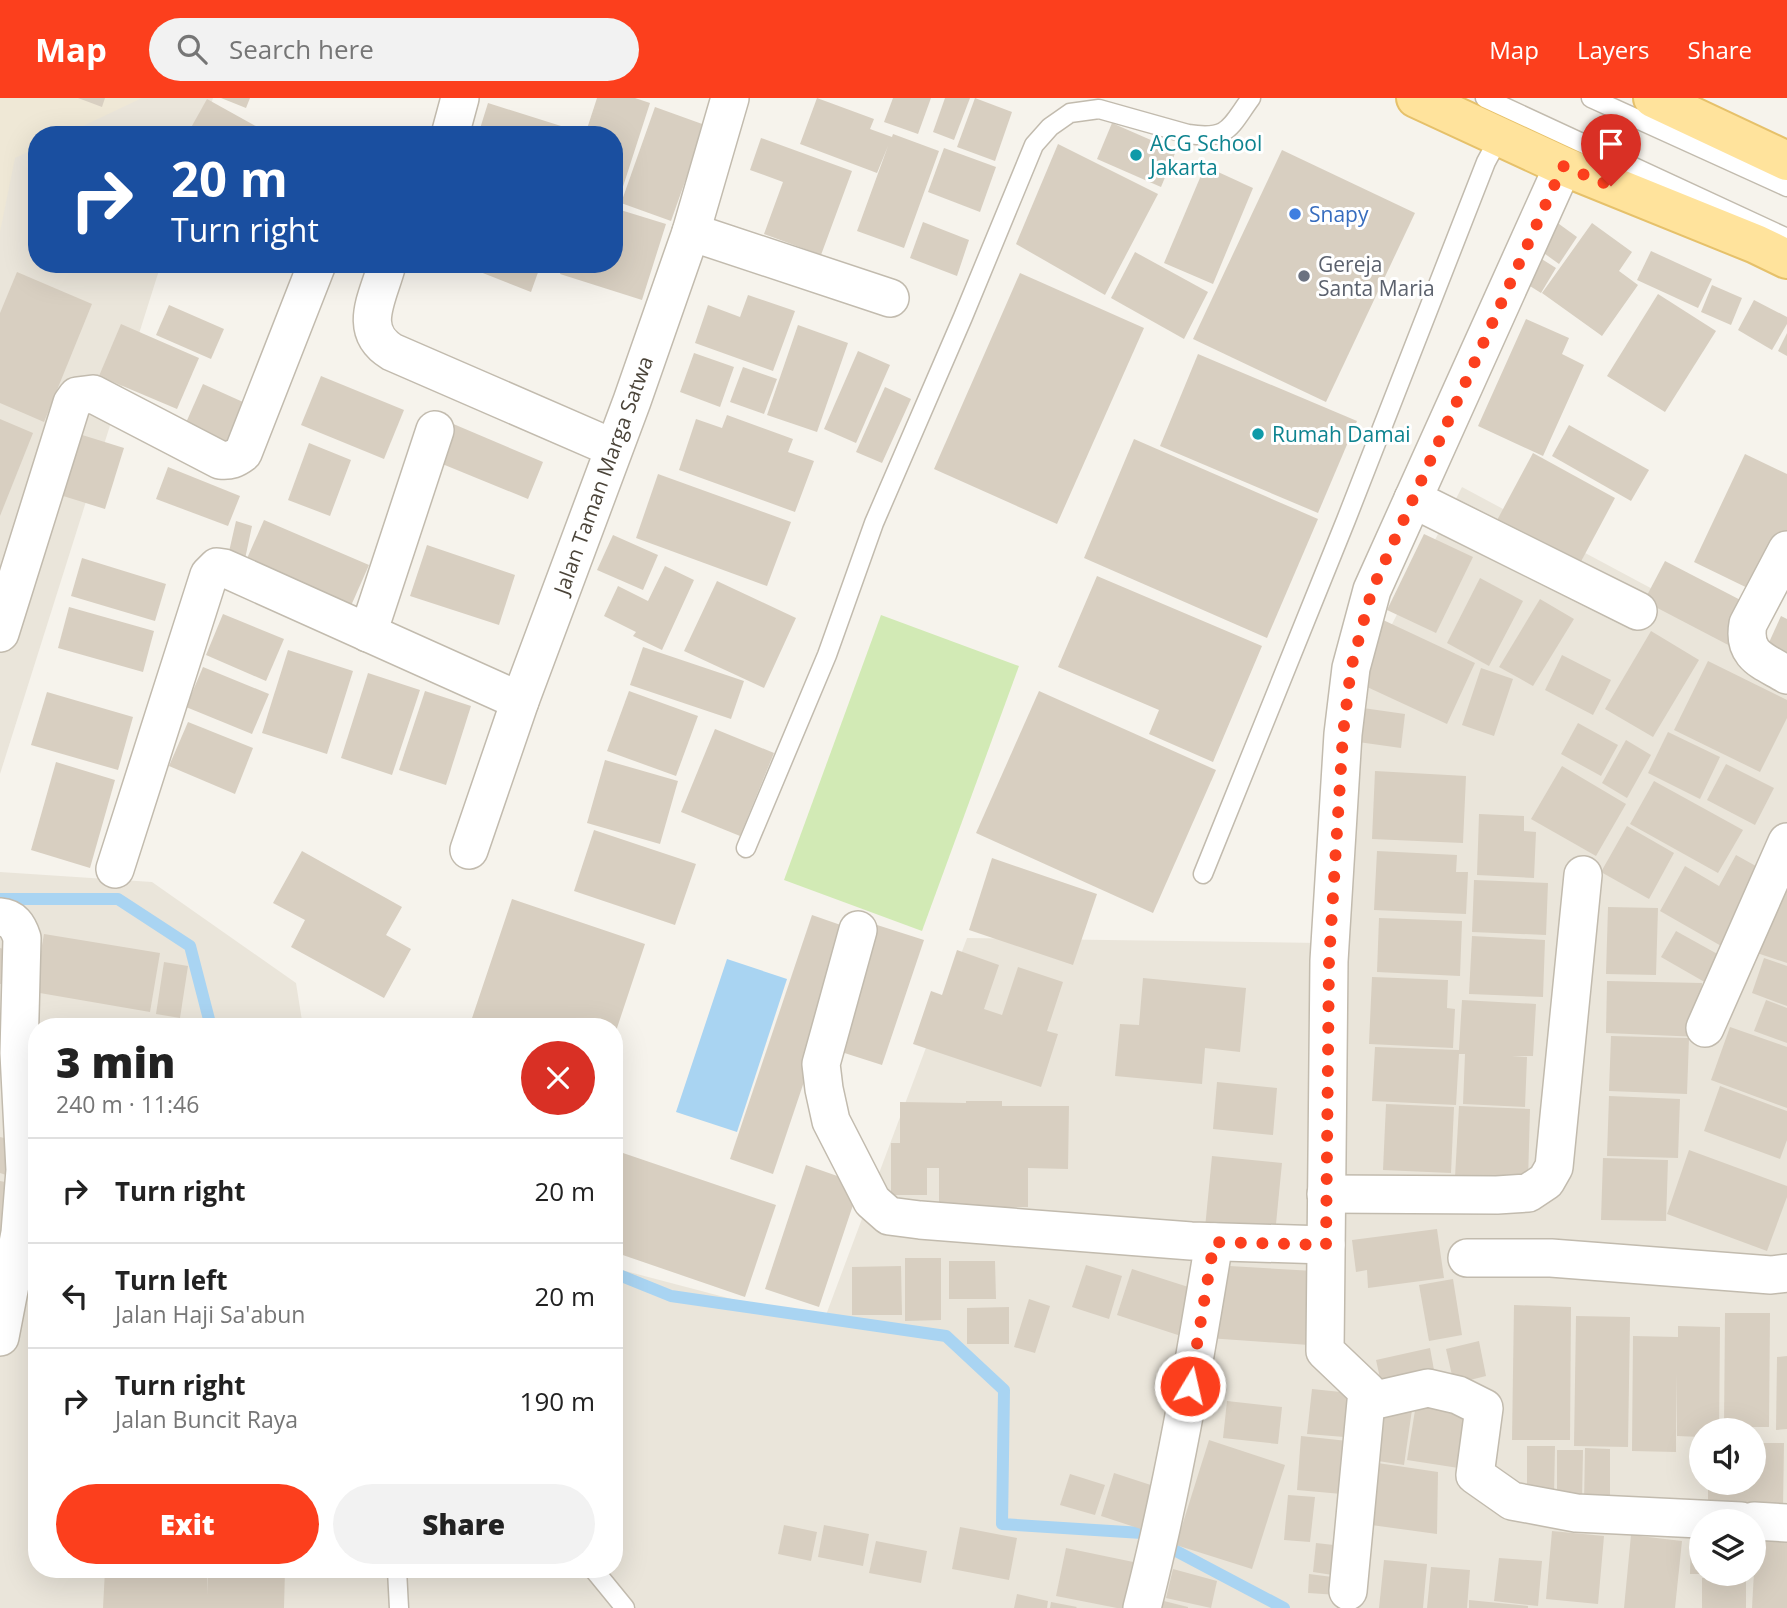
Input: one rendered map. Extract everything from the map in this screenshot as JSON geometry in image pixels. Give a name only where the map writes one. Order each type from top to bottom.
[{"type":"main road","points":[[1416,98],[1563,166],[1787,259]]},
{"type":"main road","points":[[1653,98],[1787,166]]},
{"type":"street","points":[[452,126],[460,98]]},
{"type":"street","name":"Jalan Taman Marga Satwa","points":[[469,850],[520,701],[691,232],[730,98]]},
{"type":"street","points":[[1348,1591],[1367,1391],[1325,1351],[1329,961],[1343,734],[1351,668],[1372,590],[1563,166]]},
{"type":"street","points":[[691,232],[890,298]]},
{"type":"street","points":[[0,633],[72,403],[77,396],[93,394],[220,460],[235,459],[243,453],[313,273]]},
{"type":"street","points":[[384,273],[371,318],[381,345],[614,449]]},
{"type":"street","points":[[368,632],[435,430]]},
{"type":"street","points":[[1413,499],[1638,611]]},
{"type":"street","points":[[1787,550],[1748,624],[1746,636],[1753,655],[1787,675]]},
{"type":"street","points":[[115,869],[209,575],[217,568],[224,568],[520,701]]},
{"type":"street","points":[[1706,1028],[1787,842]]},
{"type":"street","points":[[1326,1194],[1497,1195],[1528,1193],[1546,1181],[1554,1167],[1583,875]]},
{"type":"street","points":[[0,917],[6,917],[13,922],[22,938],[19,1054],[25,1170],[20,1233],[0,1336]]},
{"type":"street","points":[[858,930],[821,1064],[831,1121],[872,1201],[889,1216],[1214,1242],[1326,1245]]},
{"type":"street","points":[[1146,1592],[1190,1386],[1214,1242]]},
{"type":"street","points":[[1466,1258],[1551,1258],[1771,1275],[1787,1273]]},
{"type":"street","points":[[1367,1402],[1428,1388],[1458,1395],[1484,1408],[1475,1475],[1512,1501],[1576,1513],[1689,1518]]},
{"type":"street","points":[[1766,1522],[1787,1523]]},
{"type":"lane","points":[[746,848],[827,655],[873,523],[1034,145],[1050,127],[1070,113],[1099,109],[1188,134],[1214,135],[1226,131],[1251,98]]},
{"type":"lane","points":[[1485,98],[1787,237]]},
{"type":"lane","points":[[1591,98],[1787,166]]},
{"type":"lane","points":[[1203,874],[1346,520],[1486,162],[1500,136]]},
{"type":"lane","points":[[397,1578],[399,1608]]},
{"type":"lane","points":[[601,1578],[625,1608]]},
{"type":"shaded area","points":[[0,98],[213,98],[205,126],[28,126],[28,273],[158,273],[0,774]]},
{"type":"shaded area","points":[[0,98],[142,98],[83,126],[28,126],[28,152],[15,158],[0,232]]},
{"type":"shaded area","points":[[1462,487],[1787,661],[1787,1608],[0,1608],[0,872],[152,882],[296,983],[302,1018],[28,1018],[28,1578],[623,1578],[623,1270],[823,1323],[967,938],[1320,943],[1361,685]]},
{"type":"green space","points":[[881,615],[1019,666],[922,931],[784,880]]},
{"type":"water","points":[[727,959],[787,979],[737,1132],[676,1112]]},
{"type":"building","points":[[78,98],[105,98],[102,107]]},
{"type":"building","points":[[221,98],[250,98],[246,108]]},
{"type":"building","points":[[597,98],[635,98],[650,103],[623,187],[623,126],[588,126]]},
{"type":"building","points":[[817,98],[874,119],[870,129],[892,137],[893,134],[939,151],[904,248],[857,231],[888,146],[877,173],[800,144]]},
{"type":"building","points":[[893,98],[931,98],[918,134],[884,122]]},
{"type":"building","points":[[945,98],[970,98],[954,140],[933,132]]},
{"type":"building","points":[[975,98],[1012,112],[995,161],[957,147]]},
{"type":"building","points":[[207,99],[256,126],[192,126]]},
{"type":"building","points":[[488,103],[561,126],[481,126]]},
{"type":"building","points":[[655,107],[705,125],[671,221],[623,204]]},
{"type":"building","name":"ACG School Jakarta","points":[[1112,123],[1176,151],[1161,187],[1097,159]]},
{"type":"building","points":[[761,138],[852,171],[821,255],[764,234],[783,182],[750,170]]},
{"type":"building","points":[[1058,144],[1158,194],[1105,295],[1016,244]]},
{"type":"building","points":[[944,148],[996,167],[980,212],[928,192]]},
{"type":"building","name":"Gereja Santa Maria","points":[[1282,150],[1415,213],[1326,402],[1193,339]]},
{"type":"building","points":[[1205,166],[1253,188],[1213,284],[1164,263]]},
{"type":"building","points":[[623,211],[666,224],[642,300],[560,274],[623,273]]},
{"type":"building","points":[[1548,216],[1577,237],[1559,264],[1530,243]]},
{"type":"building","points":[[923,222],[969,240],[957,276],[910,258]]},
{"type":"building","points":[[1592,223],[1632,252],[1619,271],[1638,285],[1602,336],[1542,293]]},
{"type":"building","points":[[1529,251],[1556,268],[1541,293],[1514,276]]},
{"type":"building","points":[[1651,251],[1712,279],[1698,308],[1637,280]]},
{"type":"building","points":[[1135,252],[1208,292],[1184,339],[1111,298]]},
{"type":"building","points":[[17,272],[92,304],[44,422],[0,403],[0,313]]},
{"type":"building","points":[[483,273],[538,273],[531,292]]},
{"type":"building","points":[[1020,273],[1144,328],[1057,524],[934,469]]},
{"type":"building","points":[[1712,285],[1742,298],[1731,325],[1701,312]]},
{"type":"building","points":[[1658,294],[1716,331],[1665,412],[1607,376]]},
{"type":"building","points":[[748,295],[795,311],[773,371],[695,343],[708,305],[740,317]]},
{"type":"building","points":[[1754,300],[1787,317],[1787,324],[1772,350],[1738,330]]},
{"type":"building","points":[[169,305],[224,329],[211,359],[156,335]]},
{"type":"building","points":[[1526,319],[1569,338],[1562,354],[1584,365],[1543,456],[1478,426]]},
{"type":"building","points":[[121,324],[199,358],[177,409],[99,376]]},
{"type":"building","points":[[798,325],[848,343],[817,432],[767,415]]},
{"type":"building","points":[[1787,333],[1787,356],[1778,351]]},
{"type":"building","points":[[858,351],[890,365],[856,443],[824,429]]},
{"type":"building","points":[[694,353],[734,367],[720,407],[680,392]]},
{"type":"building","name":"Rumah Damai","points":[[1198,354],[1357,421],[1318,513],[1160,446]]},
{"type":"building","points":[[743,367],[777,379],[764,414],[730,402]]},
{"type":"building","points":[[321,376],[404,410],[384,459],[301,425]]},
{"type":"building","points":[[203,384],[243,402],[226,443],[185,425]]},
{"type":"building","points":[[885,387],[911,399],[882,463],[856,452]]},
{"type":"building","points":[[727,415],[793,439],[788,452],[814,461],[795,512],[679,470],[696,419],[722,428]]},
{"type":"building","points":[[0,419],[33,433],[0,516]]},
{"type":"building","points":[[451,423],[543,462],[528,499],[435,461]]},
{"type":"building","points":[[1569,425],[1649,470],[1631,501],[1552,456]]},
{"type":"building","points":[[79,434],[124,448],[105,509],[60,495]]},
{"type":"building","points":[[1134,439],[1318,519],[1267,638],[1084,558]]},
{"type":"building","points":[[309,443],[351,460],[330,516],[288,500]]},
{"type":"building","points":[[1533,453],[1615,498],[1577,569],[1495,524]]},
{"type":"building","points":[[1745,454],[1787,474],[1787,542],[1762,595],[1694,562]]},
{"type":"building","points":[[168,467],[240,496],[228,526],[156,499]]},
{"type":"building","points":[[658,474],[791,522],[767,586],[636,538]]},
{"type":"building","points":[[264,520],[369,565],[350,608],[245,563]]},
{"type":"building","points":[[236,521],[252,526],[245,559],[228,556]]},
{"type":"building","points":[[1424,534],[1473,557],[1436,633],[1387,610]]},
{"type":"building","points":[[613,535],[658,555],[643,590],[597,570]]},
{"type":"building","points":[[427,545],[515,575],[499,625],[410,596]]},
{"type":"building","points":[[82,558],[166,584],[155,621],[71,596]]},
{"type":"building","points":[[1665,561],[1754,607],[1734,648],[1644,601]]},
{"type":"building","points":[[665,566],[694,580],[662,650],[633,636],[636,632],[604,616],[618,586],[648,601]]},
{"type":"building","points":[[1097,576],[1262,646],[1213,762],[1149,734],[1159,710],[1058,667]]},
{"type":"building","points":[[1480,578],[1523,601],[1489,666],[1447,643]]},
{"type":"building","points":[[717,581],[796,618],[764,688],[684,651]]},
{"type":"building","points":[[1540,599],[1574,619],[1533,686],[1499,667]]},
{"type":"building","points":[[69,607],[154,631],[143,672],[58,648]]},
{"type":"building","points":[[223,614],[284,639],[266,681],[206,655]]},
{"type":"building","points":[[1781,616],[1787,619],[1787,658],[1766,649]]},
{"type":"building","points":[[1381,619],[1475,663],[1447,724],[1352,680]]},
{"type":"building","points":[[1651,631],[1699,660],[1653,737],[1605,709]]},
{"type":"building","points":[[643,647],[744,681],[731,719],[630,685]]},
{"type":"building","points":[[288,650],[353,671],[327,754],[262,733]]},
{"type":"building","points":[[1562,655],[1611,680],[1593,715],[1545,690]]},
{"type":"building","points":[[1708,661],[1787,700],[1787,718],[1760,772],[1674,730]]},
{"type":"building","points":[[203,667],[269,694],[252,734],[186,707]]},
{"type":"building","points":[[1481,668],[1513,679],[1494,736],[1462,725]]},
{"type":"building","points":[[368,673],[420,690],[392,775],[341,758]]},
{"type":"building","points":[[425,691],[471,706],[446,785],[399,770]]},
{"type":"building","points":[[629,691],[698,716],[676,776],[607,751]]},
{"type":"building","points":[[1039,691],[1216,770],[1153,913],[976,833]]},
{"type":"building","points":[[47,692],[133,717],[118,770],[31,745]]},
{"type":"building","points":[[1356,707],[1405,714],[1401,748],[1351,741]]},
{"type":"building","points":[[188,722],[253,748],[235,794],[169,766]]},
{"type":"building","points":[[1578,723],[1618,745],[1601,776],[1561,754]]},
{"type":"building","points":[[715,729],[774,753],[740,836],[681,812]]},
{"type":"building","points":[[1668,732],[1720,757],[1700,799],[1648,773]]},
{"type":"building","points":[[1626,740],[1651,755],[1627,798],[1602,783]]},
{"type":"building","points":[[605,760],[678,781],[660,844],[587,823]]},
{"type":"building","points":[[56,762],[115,780],[90,868],[31,850]]},
{"type":"building","points":[[1726,764],[1774,788],[1755,825],[1707,800]]},
{"type":"building","points":[[1562,766],[1626,804],[1596,856],[1531,819]]},
{"type":"building","points":[[1375,771],[1466,776],[1463,843],[1372,839]]},
{"type":"building","points":[[1654,781],[1743,830],[1718,873],[1630,824]]},
{"type":"building","points":[[1479,814],[1524,816],[1524,831],[1536,832],[1534,878],[1477,875]]},
{"type":"building","points":[[1627,826],[1674,853],[1649,899],[1601,872]]},
{"type":"building","points":[[594,830],[696,864],[675,925],[574,891]]},
{"type":"building","points":[[302,851],[402,907],[386,935],[411,949],[384,998],[291,947],[305,920],[273,903]]},
{"type":"building","points":[[1377,851],[1457,855],[1456,872],[1468,872],[1466,914],[1374,910]]},
{"type":"building","points":[[1736,855],[1772,875],[1730,951],[1660,911],[1685,866],[1719,886]]},
{"type":"building","points":[[992,858],[1097,894],[1073,965],[969,930]]},
{"type":"building","points":[[1474,880],[1548,883],[1546,935],[1472,932]]},
{"type":"building","points":[[1781,888],[1787,890],[1787,963],[1757,953]]},
{"type":"building","points":[[512,899],[645,944],[620,1018],[472,1018]]},
{"type":"building","points":[[1608,907],[1658,908],[1656,975],[1606,974]]},
{"type":"building","points":[[812,915],[855,930],[773,1174],[730,1159]]},
{"type":"building","points":[[1379,918],[1462,921],[1460,976],[1377,972]]},
{"type":"building","points":[[874,924],[924,940],[882,1065],[832,1049]]},
{"type":"building","points":[[1676,931],[1730,961],[1715,988],[1661,957]]},
{"type":"building","points":[[44,934],[160,953],[150,1012],[34,992]]},
{"type":"building","points":[[1472,936],[1545,940],[1543,997],[1469,994]]},
{"type":"building","points":[[0,948],[10,951],[4,984],[0,984]]},
{"type":"building","points":[[957,950],[999,965],[984,1009],[1002,1015],[1018,967],[1063,982],[1047,1031],[1058,1034],[1041,1087],[913,1044],[931,991],[942,995]]},
{"type":"building","points":[[1764,958],[1787,966],[1787,1006],[1752,993]]},
{"type":"building","points":[[164,962],[188,966],[180,1018],[156,1014]]},
{"type":"building","points":[[1372,977],[1448,980],[1447,1008],[1455,1009],[1453,1048],[1369,1044]]},
{"type":"building","points":[[1143,978],[1246,988],[1240,1052],[1205,1048],[1202,1084],[1115,1076],[1120,1024],[1139,1025]]},
{"type":"building","points":[[1607,981],[1702,983],[1700,1037],[1606,1033]]},
{"type":"building","points":[[1462,1000],[1536,1004],[1533,1056],[1512,1056],[1527,1057],[1525,1107],[1463,1104],[1465,1054],[1459,1054],[1456,1105],[1372,1101],[1375,1047],[1459,1050]]},
{"type":"building","points":[[1766,1000],[1787,1008],[1787,1043],[1754,1031]]},
{"type":"building","points":[[1730,1027],[1787,1047],[1787,1108],[1711,1080]]},
{"type":"building","points":[[1611,1036],[1689,1038],[1687,1094],[1609,1091]]},
{"type":"building","points":[[1217,1082],[1277,1088],[1273,1135],[1213,1129]]},
{"type":"building","points":[[1720,1086],[1787,1111],[1787,1140],[1780,1159],[1704,1131]]},
{"type":"building","points":[[1609,1096],[1680,1099],[1678,1158],[1607,1156]]},
{"type":"building","points":[[1002,1101],[1002,1106],[1069,1106],[1068,1169],[1028,1168],[1028,1207],[939,1207],[939,1168],[927,1168],[927,1195],[891,1195],[891,1143],[900,1143],[900,1102]]},
{"type":"building","points":[[1386,1104],[1454,1107],[1451,1173],[1383,1170]]},
{"type":"building","points":[[1459,1106],[1530,1109],[1528,1181],[1455,1177]]},
{"type":"building","points":[[0,1137],[13,1140],[6,1175],[0,1173]]},
{"type":"building","points":[[1689,1150],[1787,1186],[1787,1197],[1767,1251],[1667,1214]]},
{"type":"building","points":[[623,1153],[776,1205],[745,1297],[623,1255]]},
{"type":"building","points":[[1212,1156],[1282,1163],[1275,1234],[1205,1228]]},
{"type":"building","points":[[1603,1158],[1668,1160],[1666,1221],[1601,1220]]},
{"type":"building","points":[[806,1165],[860,1184],[819,1307],[765,1289]]},
{"type":"building","points":[[0,1181],[16,1184],[7,1234],[0,1233]]},
{"type":"building","points":[[1437,1229],[1444,1278],[1368,1288],[1367,1270],[1356,1272],[1352,1240]]},
{"type":"building","points":[[905,1258],[941,1258],[941,1320],[905,1321]]},
{"type":"building","points":[[949,1261],[995,1261],[996,1299],[949,1299]]},
{"type":"building","points":[[1086,1265],[1122,1276],[1109,1319],[1072,1307]]},
{"type":"building","points":[[1212,1265],[1314,1271],[1309,1345],[1208,1338]]},
{"type":"building","points":[[901,1266],[902,1315],[852,1315],[852,1267]]},
{"type":"building","points":[[1132,1269],[1204,1292],[1190,1339],[1117,1315]]},
{"type":"building","points":[[1453,1279],[1462,1335],[1429,1341],[1419,1285]]},
{"type":"building","points":[[1029,1299],[1050,1306],[1035,1353],[1014,1347]]},
{"type":"building","points":[[1514,1305],[1571,1307],[1570,1440],[1512,1440]]},
{"type":"building","points":[[1009,1307],[1009,1344],[967,1344],[967,1308]]},
{"type":"building","points":[[1725,1313],[1770,1313],[1769,1427],[1766,1427],[1766,1418],[1724,1418]]},
{"type":"building","points":[[1576,1316],[1630,1317],[1628,1447],[1574,1446]]},
{"type":"building","points":[[1678,1326],[1720,1327],[1719,1418],[1689,1418],[1689,1436],[1677,1436],[1676,1373],[1676,1452],[1632,1451],[1633,1336],[1678,1337]]},
{"type":"building","points":[[1479,1341],[1486,1376],[1454,1384],[1446,1349]]},
{"type":"building","points":[[1430,1348],[1436,1381],[1383,1392],[1376,1360]]},
{"type":"building","points":[[1787,1356],[1787,1429],[1776,1430],[1777,1357]]},
{"type":"building","points":[[1312,1389],[1360,1394],[1357,1438],[1307,1434]]},
{"type":"building","points":[[1414,1396],[1404,1465],[1365,1459],[1370,1407]]},
{"type":"building","points":[[1417,1398],[1474,1407],[1465,1469],[1407,1460]]},
{"type":"building","points":[[1227,1401],[1282,1407],[1278,1444],[1223,1438]]},
{"type":"building","points":[[1301,1436],[1357,1442],[1353,1495],[1297,1490]]},
{"type":"building","points":[[1209,1440],[1285,1465],[1252,1569],[1176,1545]]},
{"type":"building","points":[[1766,1443],[1784,1443],[1783,1508],[1708,1508],[1708,1495],[1766,1495]]},
{"type":"building","points":[[1527,1446],[1555,1446],[1554,1496],[1527,1496]]},
{"type":"building","points":[[1585,1448],[1610,1449],[1610,1505],[1584,1504]]},
{"type":"building","points":[[1557,1450],[1583,1450],[1582,1502],[1557,1502]]},
{"type":"building","points":[[1371,1462],[1438,1472],[1437,1534],[1364,1524]]},
{"type":"building","points":[[1114,1473],[1163,1489],[1150,1532],[1101,1516]]},
{"type":"building","points":[[1070,1474],[1105,1485],[1095,1515],[1060,1505]]},
{"type":"building","points":[[1288,1495],[1315,1497],[1310,1542],[1284,1540]]},
{"type":"building","points":[[784,1525],[817,1532],[811,1561],[778,1554]]},
{"type":"building","points":[[824,1525],[869,1534],[863,1566],[818,1557]]},
{"type":"building","points":[[960,1527],[1017,1538],[1009,1580],[952,1569]]},
{"type":"building","points":[[1552,1531],[1604,1536],[1598,1604],[1546,1599]]},
{"type":"building","points":[[1631,1535],[1682,1541],[1675,1608],[1624,1608]]},
{"type":"building","points":[[1766,1538],[1787,1541],[1787,1608],[1752,1608],[1753,1586],[1766,1586]]},
{"type":"building","points":[[876,1541],[927,1551],[921,1583],[869,1573]]},
{"type":"building","points":[[1316,1543],[1343,1546],[1339,1576],[1313,1572]]},
{"type":"building","points":[[1066,1548],[1143,1564],[1134,1608],[1117,1608],[1056,1596]]},
{"type":"building","points":[[1499,1558],[1542,1561],[1538,1606],[1494,1601]]},
{"type":"building","points":[[1384,1560],[1427,1564],[1423,1608],[1379,1608]]},
{"type":"building","points":[[1431,1567],[1470,1570],[1467,1608],[1427,1608]]},
{"type":"building","points":[[1173,1569],[1217,1581],[1211,1608],[1166,1598]]},
{"type":"building","points":[[1309,1574],[1340,1578],[1338,1595],[1308,1593]]},
{"type":"building","points":[[105,1578],[207,1578],[207,1595],[208,1578],[285,1578],[284,1608],[103,1608]]},
{"type":"building","points":[[1702,1586],[1746,1586],[1746,1608],[1702,1608]]},
{"type":"building","points":[[1017,1594],[1048,1601],[1047,1608],[1014,1608]]},
{"type":"building","points":[[1160,1600],[1188,1607],[1188,1608],[1158,1608]]},
{"type":"building","points":[[1469,1600],[1528,1606],[1528,1608],[1469,1608]]},
{"type":"building","points":[[1051,1602],[1077,1607],[1050,1608]]},
{"type":"waterway","points":[[0,899],[118,899],[190,946],[209,1018]]},
{"type":"waterway","points":[[623,1277],[671,1296],[946,1336],[1004,1390],[1002,1524],[1142,1533],[1284,1608]]},
{"type":"place","name":"ACG School Jakarta","points":[[1136,155]]},
{"type":"place","name":"Snapy","points":[[1295,214]]},
{"type":"place","name":"Gereja Santa Maria","points":[[1304,276]]},
{"type":"place","name":"Rumah Damai","points":[[1258,434]]},
{"type":"route","points":[[1190,1386],[1214,1242],[1326,1245],[1329,961],[1343,734],[1351,668],[1372,590],[1563,166],[1611,186]]}]
